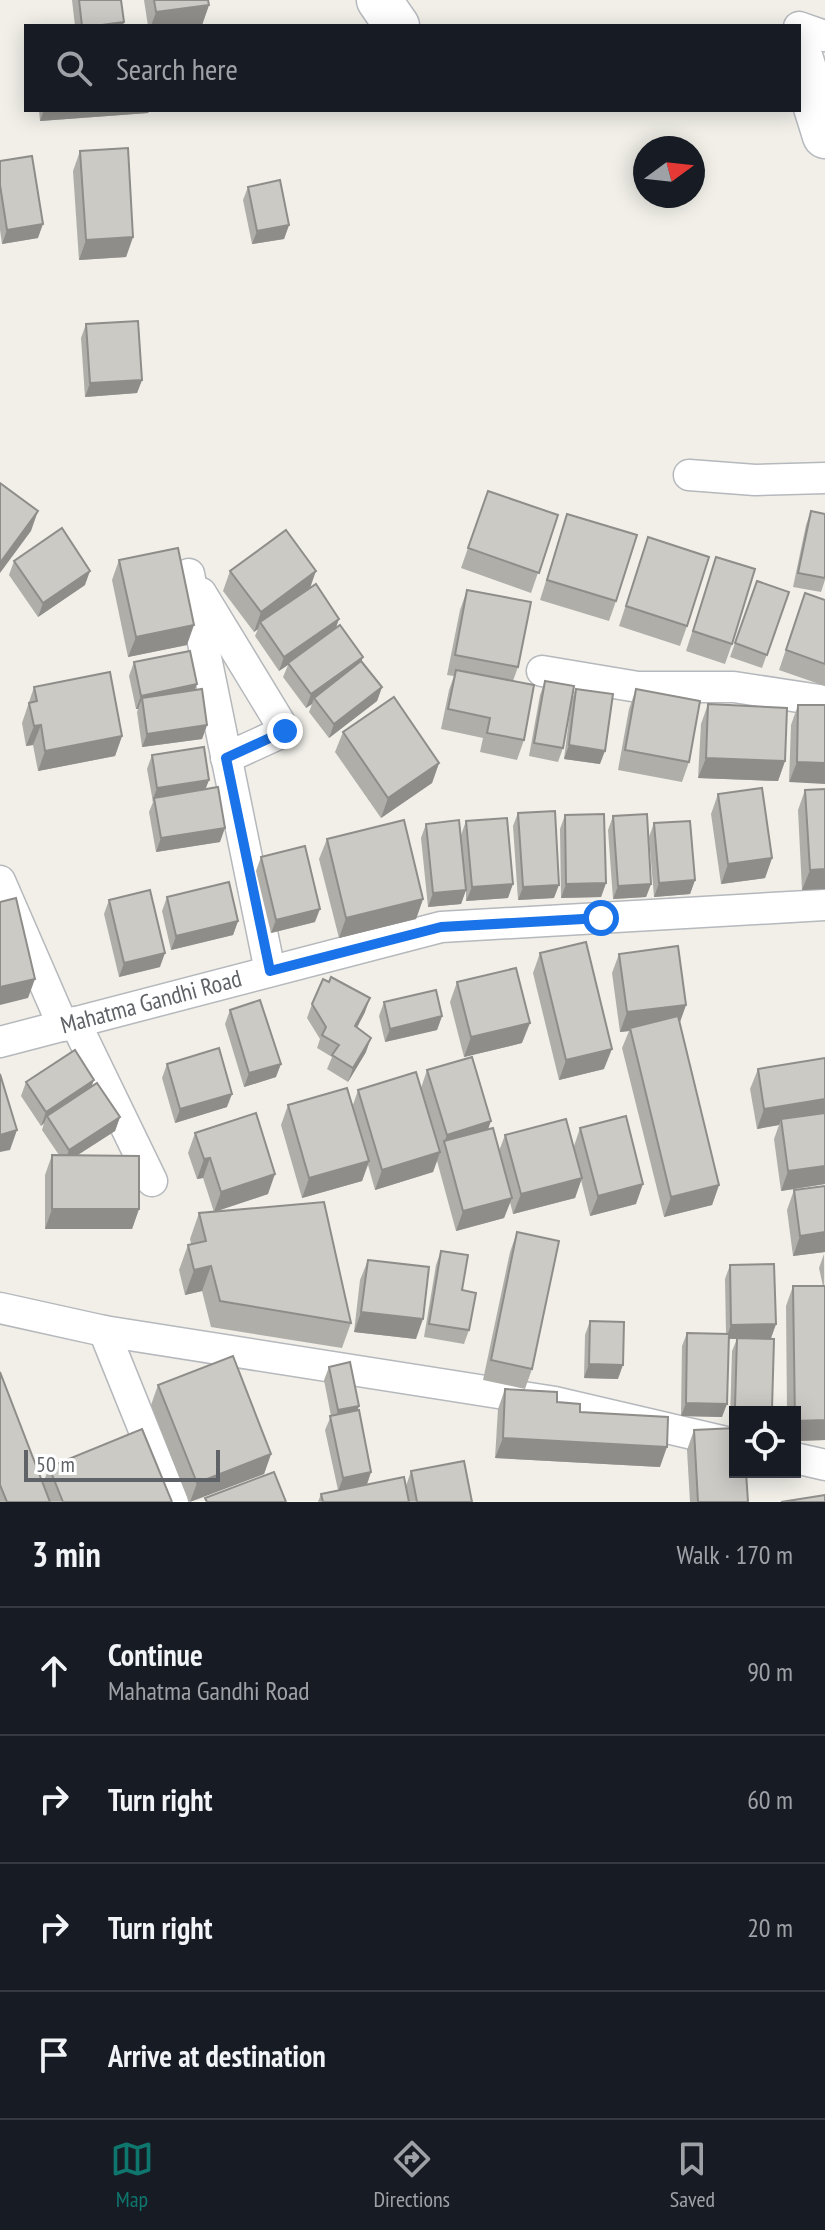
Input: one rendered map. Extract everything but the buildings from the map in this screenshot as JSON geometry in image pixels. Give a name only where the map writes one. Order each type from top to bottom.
[{"type":"street","points":[[379,0],[396,24]]},
{"type":"street","points":[[801,43],[825,136]]},
{"type":"street","points":[[689,475],[755,480],[825,478]]},
{"type":"street","points":[[226,758],[285,731],[189,574],[226,758],[270,971]]},
{"type":"street","points":[[542,671],[638,687],[734,687],[825,701]]},
{"type":"street","points":[[0,881],[69,1024],[152,1181]]},
{"type":"street","name":"Mahatma Gandhi Road","points":[[0,1042],[441,927],[825,905]]},
{"type":"street","points":[[0,1308],[104,1331],[555,1402],[729,1443]]},
{"type":"street","points":[[104,1331],[173,1502]]},
{"type":"street","points":[[801,1459],[825,1465]]},
{"type":"route","points":[[285,731],[226,758],[270,971],[441,927],[601,918]]}]
